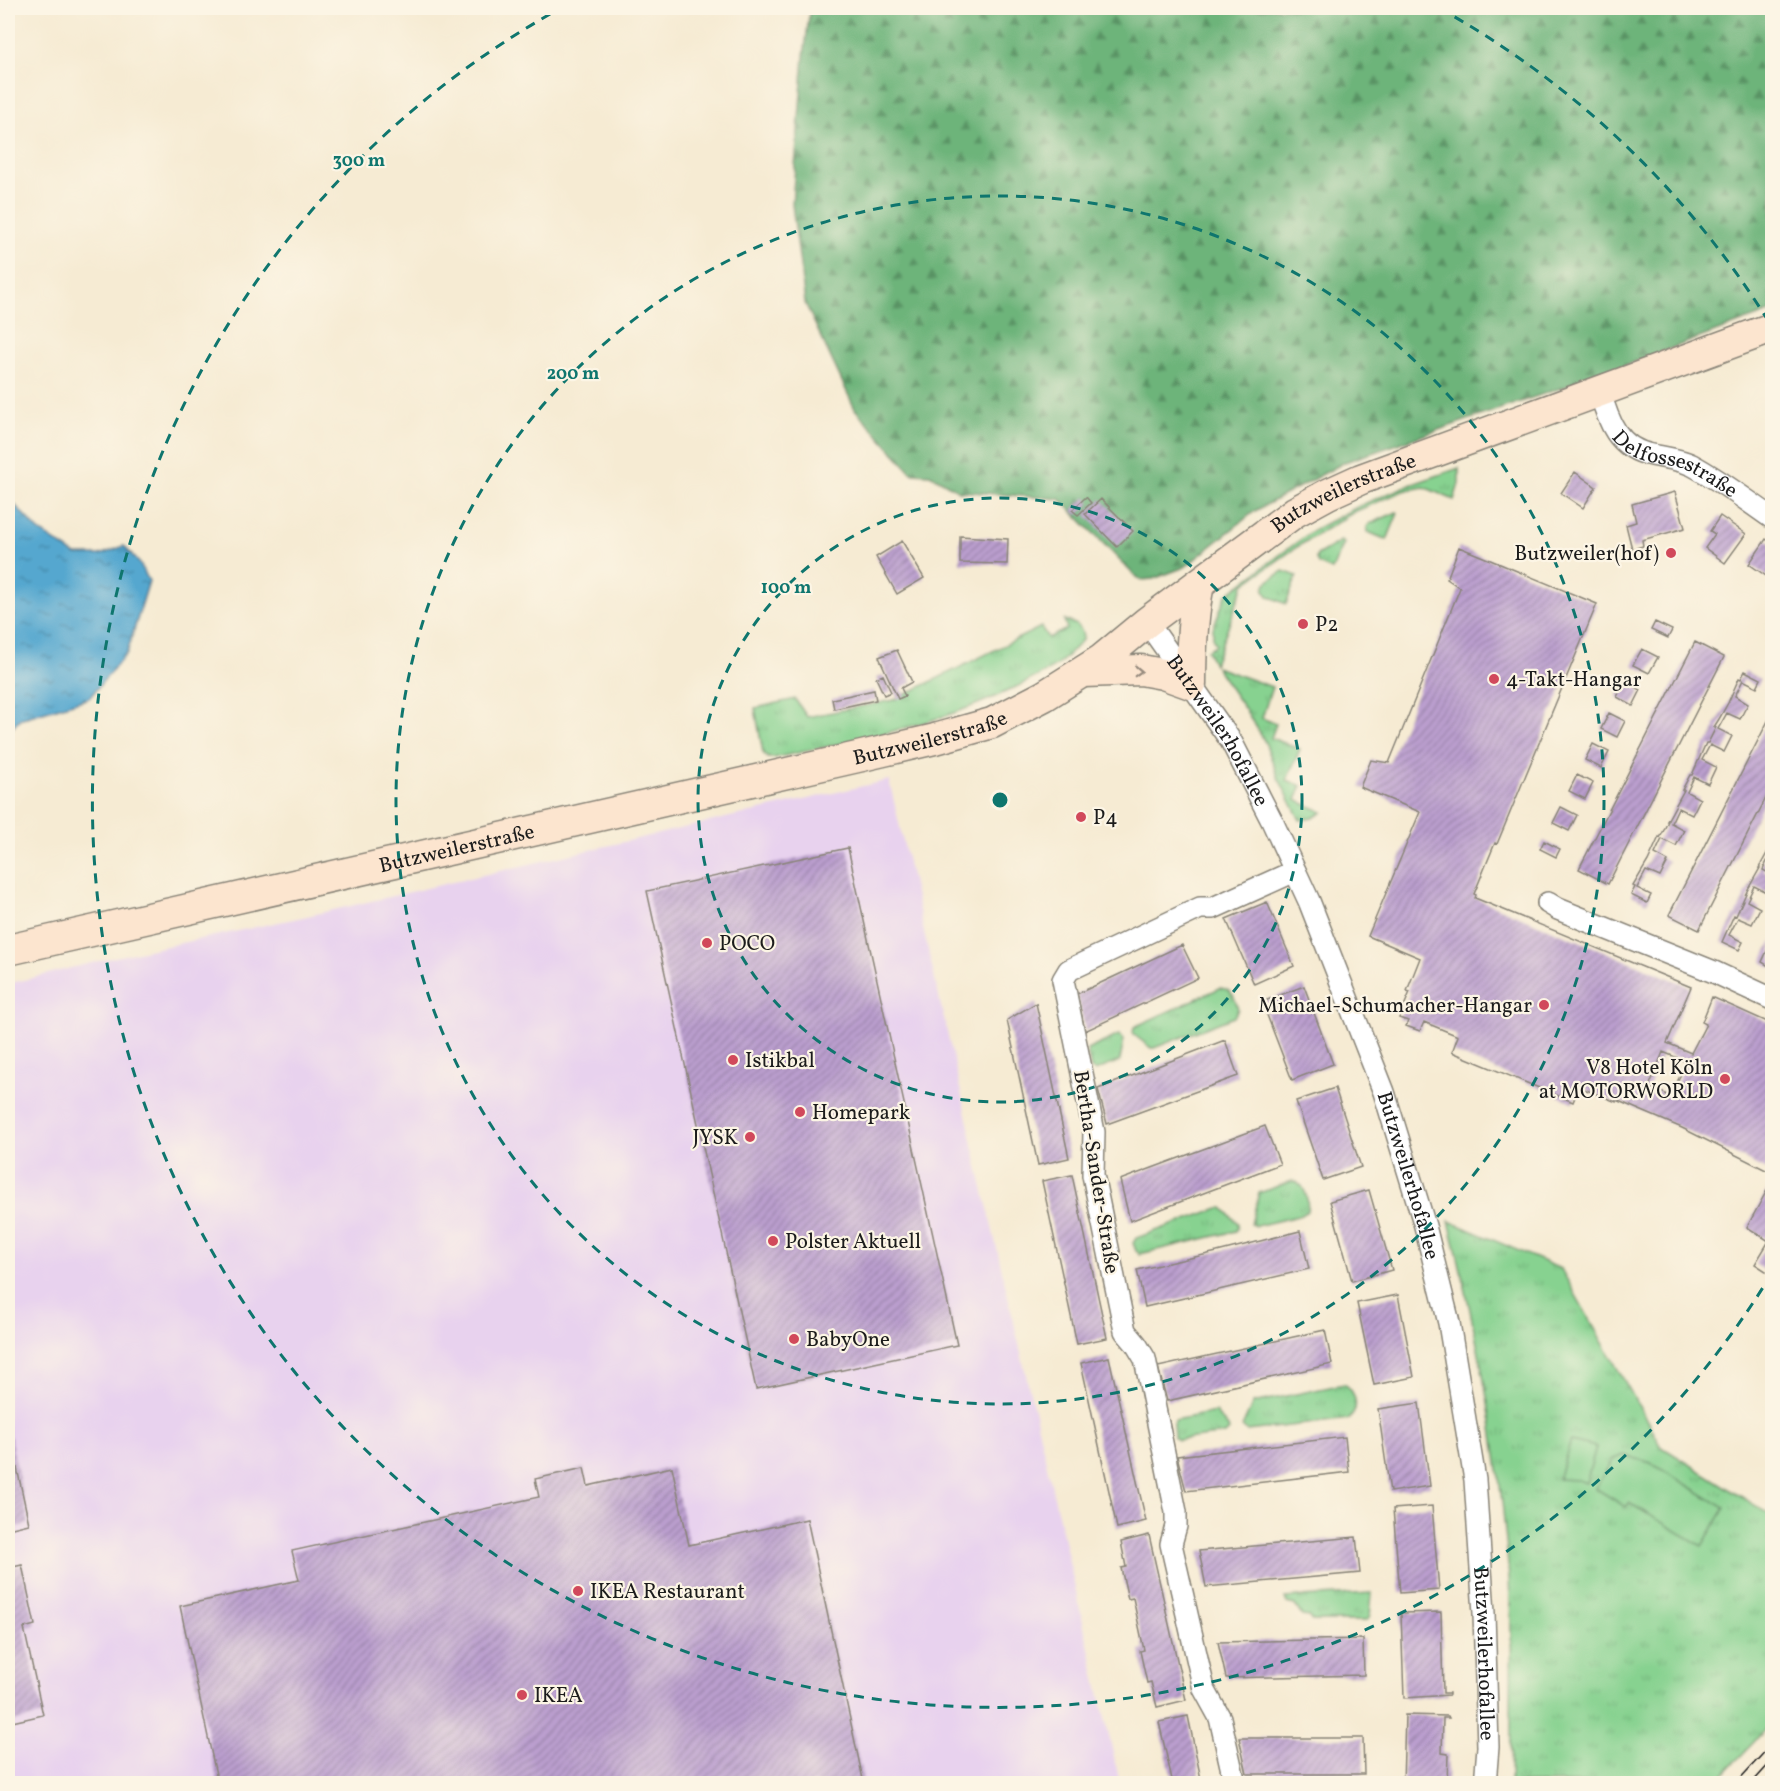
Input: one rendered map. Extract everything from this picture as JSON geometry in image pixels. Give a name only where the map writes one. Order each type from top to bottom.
[{"type":"street","name":"Butzweilerstraße","points":[[8,950],[935,739],[992,723],[1084,672],[1295,512],[1328,494],[1773,328]]},
{"type":"street","name":"Delfossestraße","points":[[1600,392],[1608,421],[1616,434],[1633,447],[1649,455],[1688,464],[1706,473],[1773,518]]},
{"type":"street","points":[[1084,672],[1142,670],[1163,674],[1191,684],[1191,633],[1199,584]]},
{"type":"street","name":"Butzweilerhofallee","points":[[1147,622],[1232,741],[1309,901],[1384,1092],[1425,1226],[1449,1323],[1475,1480],[1486,1659],[1488,1747],[1485,1784]]},
{"type":"street","name":"Bertha-Sander-Straße","points":[[1235,1784],[1220,1718],[1204,1689],[1171,1544],[1176,1526],[1176,1512],[1145,1359],[1125,1331],[1093,1174],[1094,1132],[1063,980],[1069,970],[1200,908],[1213,908],[1295,871]]},
{"type":"street","points":[[1548,903],[1773,999]]},
{"type":"shaded area","points":[[889,780],[1120,1783],[8,1784],[8,984],[115,957],[303,917]]},
{"type":"green space","points":[[810,8],[1772,8],[1772,311],[1602,374],[1345,462],[1255,511],[1185,567],[1153,579],[1141,580],[1060,499],[959,491],[930,474],[912,473],[855,409],[805,303],[792,204]]},
{"type":"green space","points":[[1459,468],[1459,484],[1454,500],[1424,487],[1403,491],[1354,512],[1297,547],[1244,584],[1214,664],[1207,650],[1216,645],[1213,639],[1213,628],[1226,595],[1314,530],[1359,506]]},
{"type":"green space","points":[[1397,512],[1387,540],[1368,532],[1369,524]]},
{"type":"green space","points":[[1341,541],[1344,543],[1332,570],[1318,564],[1317,555]]},
{"type":"green space","points":[[1283,571],[1297,576],[1286,604],[1268,596],[1264,590],[1266,583]]},
{"type":"green space","points":[[1064,620],[1078,626],[1082,634],[1083,639],[1071,653],[1047,671],[987,700],[958,712],[867,738],[774,758],[768,758],[763,753],[755,708],[795,699],[807,717],[894,700],[1041,627],[1048,638],[1067,629]]},
{"type":"green space","points":[[1216,667],[1272,687],[1262,718],[1276,724],[1271,738],[1300,749],[1287,780],[1302,786],[1296,800],[1323,812],[1313,818],[1300,820],[1279,779],[1265,742]]},
{"type":"green space","points":[[1220,988],[1231,992],[1234,998],[1238,1009],[1234,1017],[1154,1048],[1133,1034],[1134,1027]]},
{"type":"green space","points":[[1119,1035],[1124,1039],[1120,1061],[1095,1071],[1091,1069],[1087,1050]]},
{"type":"green space","points":[[1292,1181],[1300,1185],[1305,1192],[1307,1211],[1302,1215],[1256,1226],[1251,1224],[1259,1193]]},
{"type":"green space","points":[[1223,1208],[1238,1223],[1236,1231],[1140,1254],[1136,1251],[1133,1243],[1136,1238]]},
{"type":"green space","points":[[1449,1221],[1561,1269],[1662,1447],[1772,1516],[1772,1723],[1715,1783],[1510,1783],[1510,1605],[1505,1534],[1494,1444],[1479,1354]]},
{"type":"green space","points":[[1344,1384],[1351,1391],[1355,1400],[1355,1410],[1349,1419],[1247,1431],[1242,1427],[1253,1403]]},
{"type":"green space","points":[[1215,1412],[1228,1427],[1229,1430],[1225,1434],[1178,1440],[1174,1437],[1175,1420]]},
{"type":"green space","points":[[1571,1441],[1596,1447],[1586,1483],[1578,1480],[1558,1479]]},
{"type":"green space","points":[[1623,1455],[1651,1463],[1725,1508],[1702,1546],[1629,1503],[1626,1507],[1595,1488],[1614,1459]]},
{"type":"green space","points":[[1372,1593],[1370,1616],[1367,1621],[1312,1621],[1310,1617],[1302,1616],[1295,1605],[1287,1603],[1285,1598]]},
{"type":"water","points":[[8,501],[12,502],[39,531],[76,555],[100,555],[124,546],[140,564],[149,581],[127,653],[89,698],[20,719],[8,732]]},
{"type":"building","points":[[1575,472],[1596,487],[1583,508],[1561,493]]},
{"type":"building","points":[[1675,492],[1685,528],[1642,540],[1643,546],[1632,549],[1626,525],[1636,522],[1632,504]]},
{"type":"building","points":[[1086,497],[1091,503],[1078,515],[1072,510]]},
{"type":"building","points":[[1101,499],[1133,531],[1117,547],[1085,514]]},
{"type":"building","points":[[1720,516],[1746,534],[1725,563],[1705,548],[1715,534],[1710,531]]},
{"type":"building","points":[[960,536],[1008,539],[1007,564],[960,563]]},
{"type":"building","points":[[1766,539],[1772,544],[1772,573],[1769,578],[1749,564]]},
{"type":"building","points":[[902,541],[924,578],[897,594],[876,557]]},
{"type":"building","points":[[1459,547],[1597,604],[1497,844],[1495,843],[1474,894],[1475,898],[1691,987],[1667,1043],[1691,1053],[1706,1024],[1702,1022],[1712,997],[1772,1024],[1772,1173],[1682,1128],[1616,1100],[1616,1102],[1579,1087],[1573,1102],[1452,1052],[1458,1036],[1424,1022],[1420,1031],[1406,1026],[1408,1021],[1399,1018],[1420,958],[1368,936],[1420,812],[1360,787],[1371,760],[1389,763],[1460,588],[1447,579]],"holes":[[[1663,1052],[1687,1062],[1670,1096],[1649,1087]]]},
{"type":"building","points":[[1655,622],[1672,630],[1668,638],[1651,630]]},
{"type":"building","points":[[1695,642],[1724,657],[1608,884],[1579,869]]},
{"type":"building","points":[[1642,649],[1658,657],[1649,673],[1633,665]]},
{"type":"building","points":[[897,650],[912,682],[901,688],[905,696],[898,699],[879,657]]},
{"type":"building","points":[[1745,671],[1761,679],[1757,687],[1743,680],[1735,696],[1748,704],[1740,719],[1727,713],[1718,729],[1732,736],[1724,752],[1710,745],[1702,760],[1716,767],[1708,784],[1694,777],[1687,792],[1700,799],[1692,815],[1678,808],[1671,823],[1684,830],[1676,846],[1662,839],[1655,854],[1668,861],[1660,877],[1646,871],[1637,888],[1651,895],[1647,903],[1631,895],[1635,887],[1633,886],[1660,838],[1739,678],[1741,679]]},
{"type":"building","points":[[883,675],[891,692],[884,695],[876,678]]},
{"type":"building","points":[[1625,681],[1641,690],[1633,706],[1617,697]]},
{"type":"building","points":[[874,690],[876,700],[834,709],[832,699]]},
{"type":"building","points":[[1609,713],[1625,721],[1617,737],[1601,729]]},
{"type":"building","points":[[1772,713],[1772,786],[1699,930],[1669,915]]},
{"type":"building","points":[[1593,744],[1609,752],[1601,768],[1585,760]]},
{"type":"building","points":[[1577,775],[1593,783],[1585,799],[1569,791]]},
{"type":"building","points":[[1561,807],[1577,815],[1569,831],[1553,823]]},
{"type":"building","points":[[1544,841],[1560,849],[1556,857],[1540,849]]},
{"type":"building","points":[[1772,844],[1772,856],[1770,855],[1763,870],[1772,875],[1772,884],[1768,893],[1754,886],[1747,901],[1760,908],[1752,924],[1738,918],[1729,935],[1743,942],[1739,950],[1722,942]]},
{"type":"building","name":"Homepark","points":[[848,848],[957,1345],[756,1389],[647,891]]},
{"type":"building","points":[[1267,902],[1294,966],[1254,984],[1226,919]]},
{"type":"building","points":[[1772,940],[1772,968],[1762,962]]},
{"type":"building","points":[[1182,945],[1198,978],[1085,1031],[1077,994]]},
{"type":"building","points":[[1304,986],[1333,1064],[1292,1080],[1262,1002]]},
{"type":"building","points":[[1036,1003],[1069,1158],[1038,1165],[1007,1020]]},
{"type":"building","points":[[1225,1040],[1238,1076],[1107,1124],[1098,1089]]},
{"type":"building","points":[[1335,1088],[1361,1167],[1323,1180],[1296,1101]]},
{"type":"building","points":[[1265,1126],[1280,1164],[1130,1221],[1120,1180]]},
{"type":"building","points":[[1072,1175],[1107,1338],[1077,1344],[1042,1181]]},
{"type":"building","points":[[1772,1181],[1772,1275],[1755,1264],[1769,1241],[1747,1227]]},
{"type":"building","points":[[1369,1190],[1392,1270],[1352,1281],[1330,1201]]},
{"type":"building","points":[[1300,1231],[1309,1269],[1145,1307],[1137,1270]]},
{"type":"building","points":[[1398,1295],[1414,1377],[1374,1385],[1357,1303]]},
{"type":"building","points":[[1325,1330],[1332,1364],[1167,1401],[1158,1367]]},
{"type":"building","points":[[1109,1357],[1146,1521],[1117,1528],[1081,1363]]},
{"type":"building","points":[[1419,1403],[1430,1486],[1390,1492],[1378,1409]]},
{"type":"building","points":[[8,1426],[29,1524],[8,1529]]},
{"type":"building","points":[[1345,1437],[1349,1472],[1186,1491],[1177,1456]]},
{"type":"building","name":"IKEA","points":[[672,1467],[689,1545],[807,1519],[864,1784],[218,1784],[180,1606],[299,1580],[292,1551],[539,1497],[535,1479],[584,1468],[588,1486]]},
{"type":"building","points":[[1432,1506],[1439,1590],[1400,1593],[1393,1509]]},
{"type":"building","points":[[1149,1535],[1186,1700],[1157,1707],[1151,1682],[1147,1683],[1140,1651],[1144,1650],[1133,1598],[1128,1599],[1121,1568],[1126,1567],[1121,1542]]},
{"type":"building","points":[[1356,1537],[1360,1573],[1206,1587],[1199,1551]]},
{"type":"building","points":[[22,1565],[35,1625],[24,1628],[43,1715],[8,1723],[8,1568]]},
{"type":"building","points":[[1441,1612],[1443,1693],[1449,1693],[1449,1695],[1404,1698],[1401,1613]]},
{"type":"building","points":[[1363,1639],[1364,1675],[1226,1678],[1218,1642]]},
{"type":"building","points":[[1405,1715],[1448,1716],[1449,1718],[1443,1718],[1442,1753],[1448,1754],[1447,1783],[1403,1784]]},
{"type":"building","points":[[1188,1716],[1202,1784],[1173,1784],[1159,1722]]},
{"type":"building","points":[[1239,1738],[1363,1738],[1364,1774],[1247,1774]]},
{"type":"tram line","points":[[1735,1784],[1772,1744]]},
{"type":"tram line","points":[[1751,1784],[1772,1761]]},
{"type":"place","name":"Butzweiler(hof)","points":[[1671,553]]},
{"type":"place","name":"P2","points":[[1303,624]]},
{"type":"place","name":"4-Takt-Hangar","points":[[1494,679]]},
{"type":"place","name":"P4","points":[[1081,817]]},
{"type":"place","name":"POCO","points":[[707,943]]},
{"type":"place","name":"Michael-Schumacher-Hangar","points":[[1544,1005]]},
{"type":"place","name":"Istikbal","points":[[733,1060]]},
{"type":"place","name":"V8 Hotel Köln at MOTORWORLD","points":[[1725,1079]]},
{"type":"place","name":"Homepark","points":[[800,1112]]},
{"type":"place","name":"JYSK","points":[[750,1137]]},
{"type":"place","name":"Polster Aktuell","points":[[773,1241]]},
{"type":"place","name":"BabyOne","points":[[794,1339]]},
{"type":"place","name":"IKEA Restaurant","points":[[578,1591]]},
{"type":"place","name":"IKEA","points":[[522,1695]]}]
